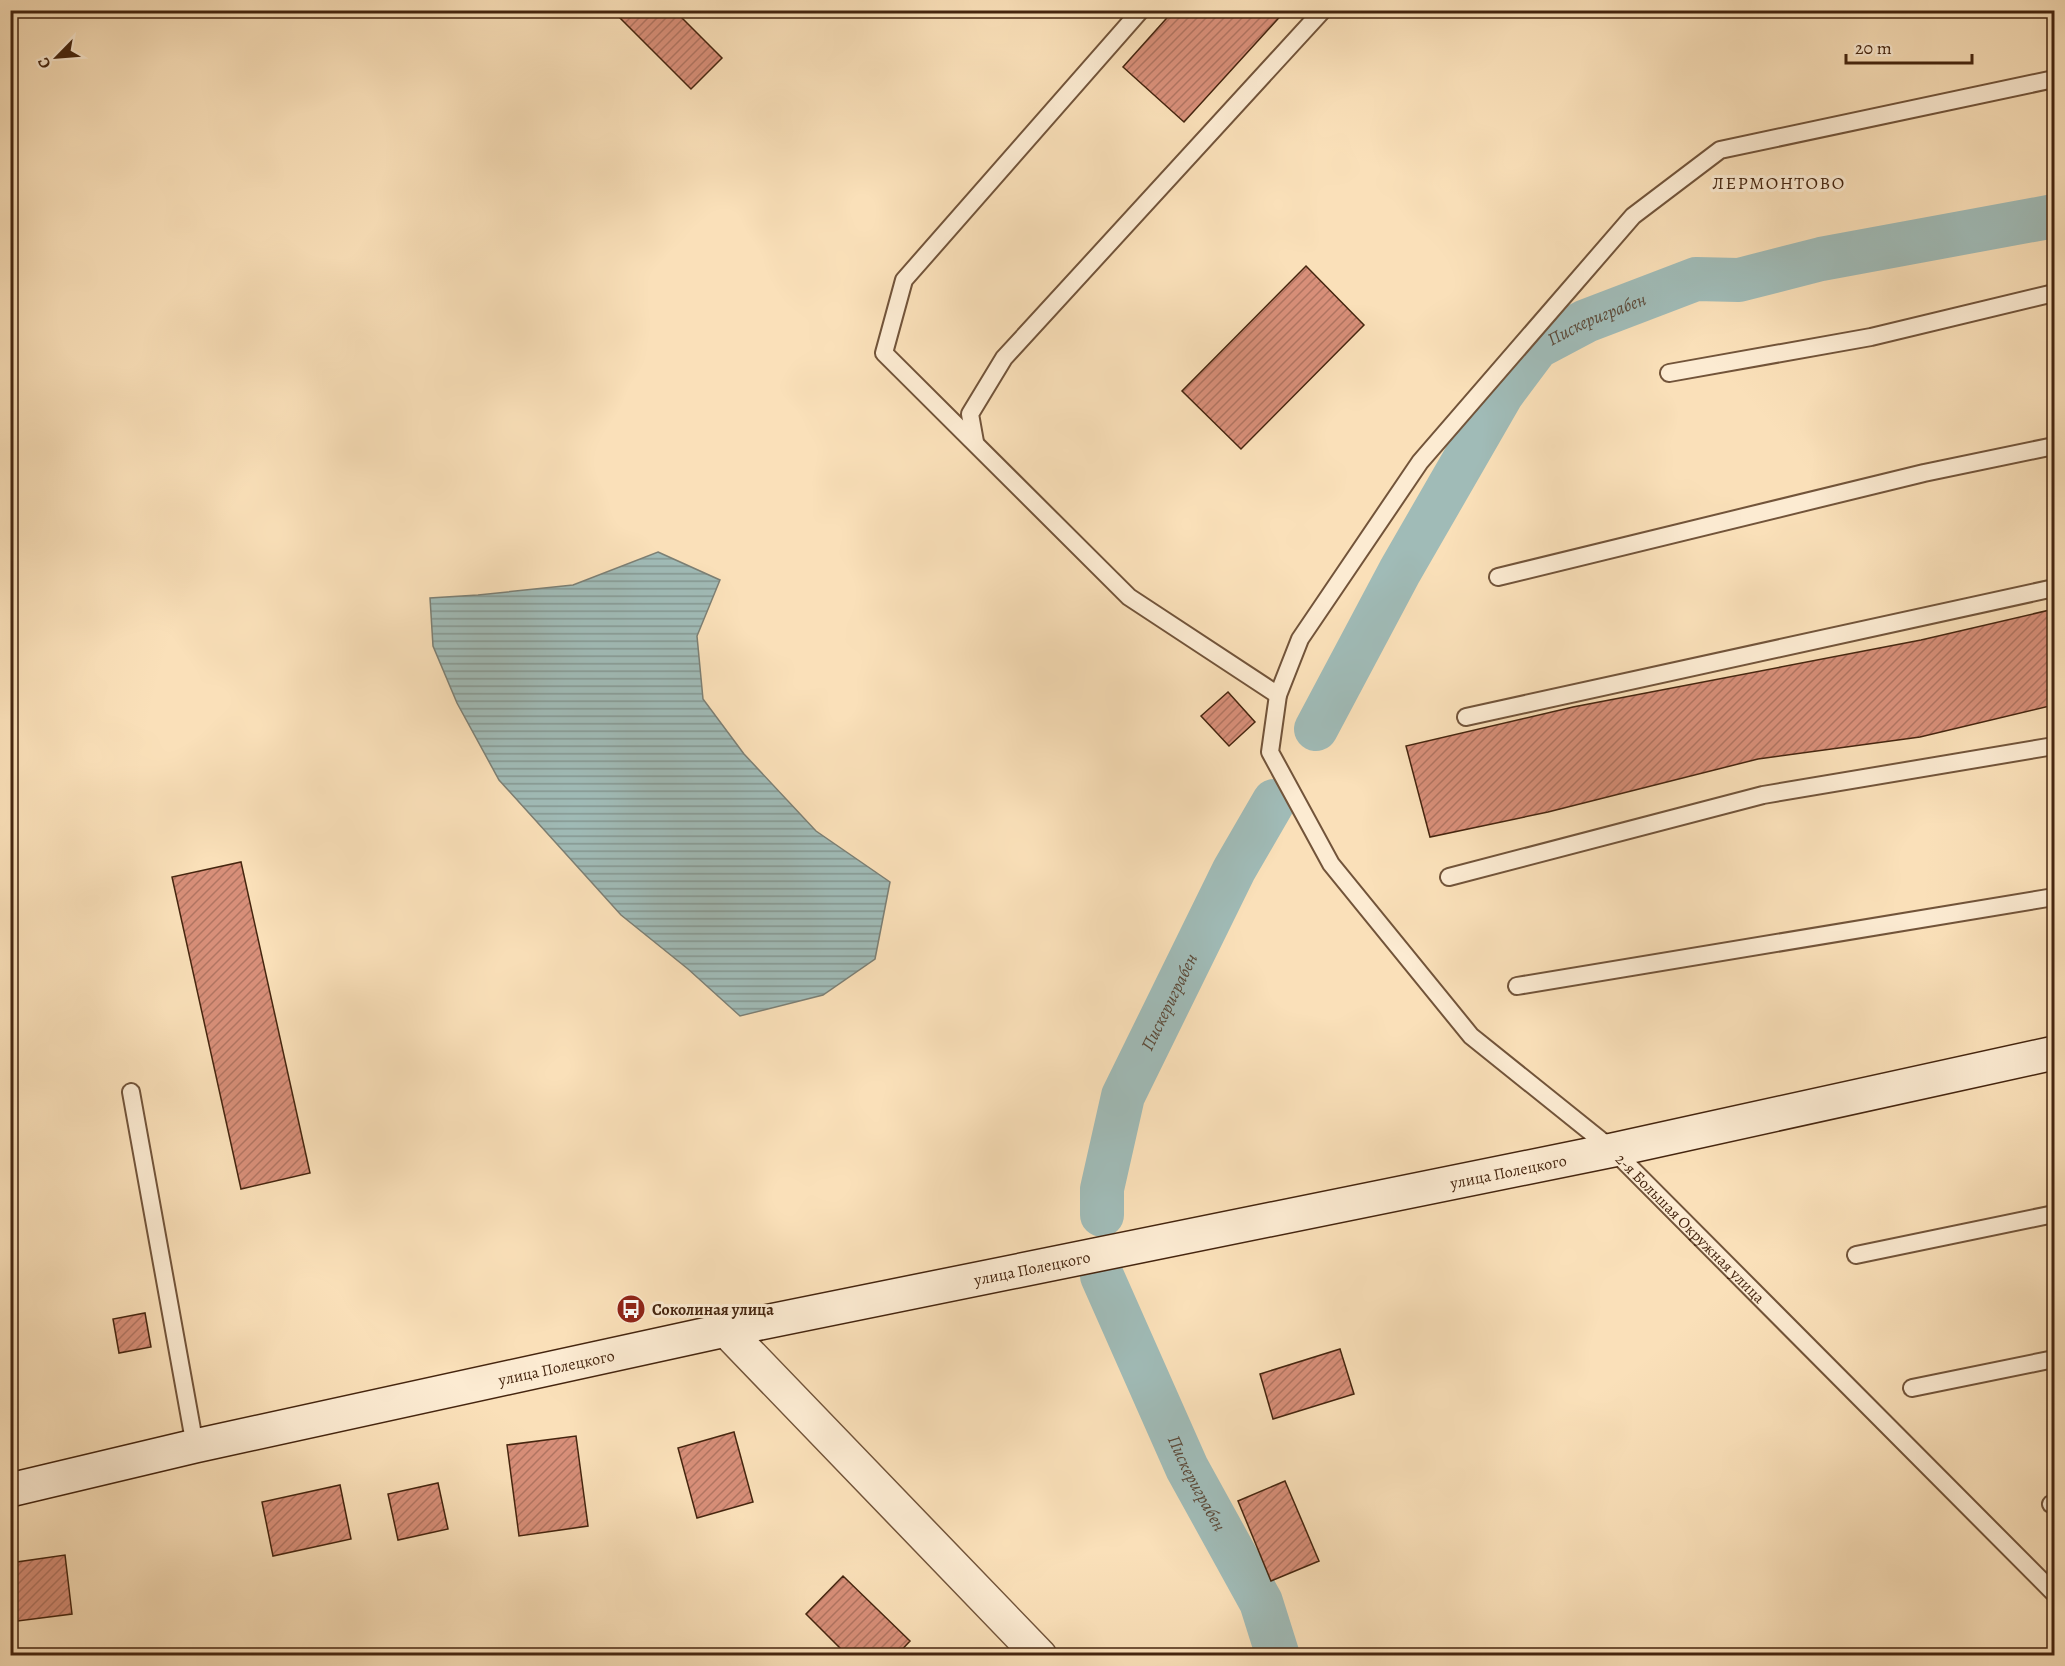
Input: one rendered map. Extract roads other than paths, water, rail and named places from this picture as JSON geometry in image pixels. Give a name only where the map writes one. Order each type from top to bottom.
[{"type":"street","name":"улица Полецкого","points":[[10,1490],[195,1446],[726,1330],[1613,1150],[2055,1053]]},
{"type":"street","points":[[726,1330],[1040,1656]]},
{"type":"lane","points":[[1141,10],[904,280],[884,353],[1129,597],[1278,695]]},
{"type":"lane","points":[[975,442],[970,414],[1004,358],[1323,10]]},
{"type":"lane","name":"2-я Большая Окружная улица","points":[[2055,80],[1720,150],[1633,216],[1420,462],[1300,639],[1278,695],[1270,752],[1331,864],[1471,1036],[1613,1150],[2055,1593]]},
{"type":"lane","points":[[1670,373],[1871,337],[2055,293]]},
{"type":"lane","points":[[1498,577],[1924,474],[2055,446]]},
{"type":"lane","points":[[1466,717],[2055,588]]},
{"type":"lane","points":[[1449,877],[1764,795],[2055,747]]},
{"type":"lane","points":[[1517,986],[2055,897]]},
{"type":"lane","points":[[131,1092],[195,1446]]},
{"type":"lane","points":[[1856,1255],[2055,1214]]},
{"type":"lane","points":[[1912,1388],[2055,1359]]},
{"type":"water","points":[[658,552],[720,580],[697,636],[703,699],[744,754],[816,831],[890,882],[875,959],[823,995],[740,1016],[688,969],[621,915],[499,780],[457,703],[433,646],[430,598],[573,585]]},
{"type":"waterway","name":"Пискериграбен","points":[[1316,729],[1400,571],[1502,394],[1537,347],[1586,321],[1696,279],[1739,280],[1821,259],[2054,216]]},
{"type":"waterway","name":"Пискериграбен","points":[[1102,1215],[1102,1189],[1123,1096],[1234,870],[1274,801]]},
{"type":"waterway","name":"Пискериграбен","points":[[1102,1276],[1187,1468],[1261,1602],[1278,1656]]},
{"type":"place","name":"Соколиная улица","points":[[631,1309]]},
{"type":"district","name":"ЛЕРМОНТОВО","points":[[1779,183]]}]
